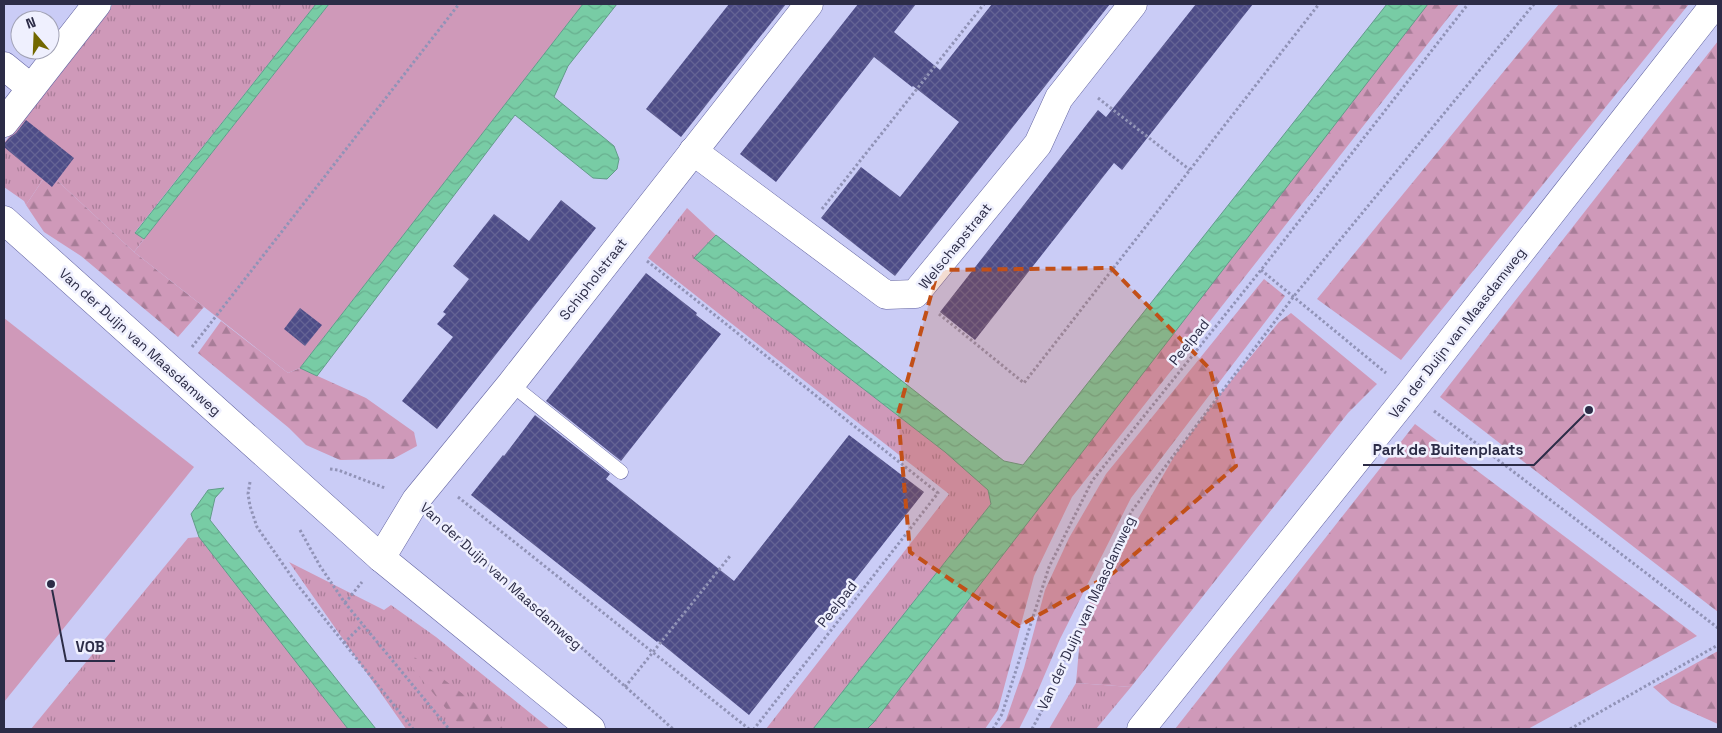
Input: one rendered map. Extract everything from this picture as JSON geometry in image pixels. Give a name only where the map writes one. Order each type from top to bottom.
[{"type":"street","points":[[4,123],[97,4]]},
{"type":"street","name":"Schipholstraat","points":[[382,558],[416,500],[511,384],[808,4]]},
{"type":"street","name":"Welschapstraat","points":[[694,151],[886,295],[915,294],[1038,144],[1058,98],[1133,4]]},
{"type":"street","name":"Van der Duijn van Maasdamweg","points":[[1140,729],[1410,393],[1715,4]]},
{"type":"street","points":[[4,66],[31,88]]},
{"type":"street","name":"Van der Duijn van Maasdamweg","points":[[4,220],[382,558],[591,729]]},
{"type":"lane","points":[[511,384],[621,472]]},
{"type":"path","points":[[173,372],[459,4]]},
{"type":"path","points":[[803,233],[984,4]]},
{"type":"path","points":[[915,294],[1024,383],[1319,4]]},
{"type":"path","name":"Peelpad","points":[[993,729],[1002,714],[1049,567],[1092,481],[1261,270],[1468,4]]},
{"type":"path","name":"Van der Duijn van Maasdamweg","points":[[1032,729],[1047,701],[1131,512],[1294,296],[1534,4]]},
{"type":"path","points":[[1074,79],[1190,170]]},
{"type":"path","name":"Peelpad","points":[[622,242],[938,493],[754,729]]},
{"type":"path","points":[[1261,270],[1410,393],[1718,628]]},
{"type":"path","points":[[265,454],[253,475],[248,494],[257,527],[296,583],[413,729]]},
{"type":"path","name":"Van der Duijn van Maasdamweg","points":[[329,469],[338,470],[416,500],[673,729]]},
{"type":"path","name":"Van der Duijn van Maasdamweg","points":[[434,478],[749,729]]},
{"type":"path","points":[[298,527],[344,603],[449,729]]},
{"type":"path","points":[[625,687],[730,556]]},
{"type":"path","points":[[344,643],[362,625]]},
{"type":"path","points":[[1570,729],[1718,645]]},
{"type":"highlighted area","points":[[1111,268],[1210,369],[1236,466],[1113,573],[1019,626],[910,552],[898,414],[938,270]]},
{"type":"green space","points":[[113,4],[316,4],[135,232],[144,239],[134,252],[48,172],[26,205],[24,201],[4,187],[4,143]]},
{"type":"green space","points":[[329,4],[583,4],[300,368],[288,373],[134,252]]},
{"type":"green space","points":[[1427,4],[1459,4],[1072,497],[1034,576],[998,710],[985,729],[867,729]]},
{"type":"green space","points":[[1559,4],[1689,4],[1401,360],[1317,299]]},
{"type":"green space","points":[[1718,41],[1718,612],[1440,397]]},
{"type":"green space","points":[[48,172],[134,252],[204,307],[178,337],[81,256],[44,232],[26,205]]},
{"type":"green space","points":[[687,208],[716,235],[694,258],[945,452],[989,490],[991,504],[813,729],[766,729],[949,494],[648,258]]},
{"type":"green space","points":[[1264,279],[1285,296],[1131,498],[1060,639],[1019,729],[999,729],[1006,720],[1024,668],[1045,590],[1069,538],[1106,474]]},
{"type":"green space","points":[[1291,313],[1377,384],[1348,413],[1131,687],[1076,683],[1082,615],[1175,455],[1218,397],[1279,322]]},
{"type":"green space","points":[[4,318],[194,467],[4,702]]},
{"type":"green space","points":[[221,321],[288,373],[300,368],[366,398],[414,432],[417,446],[393,459],[340,460],[306,445],[289,428],[198,353]]},
{"type":"green space","points":[[1415,424],[1697,636],[1528,729],[1175,729]]},
{"type":"green space","points":[[199,537],[348,729],[31,729],[188,538]]},
{"type":"green space","points":[[289,562],[384,610],[391,605],[436,637],[550,729],[406,729]]},
{"type":"green space","points":[[383,633],[506,727],[509,729],[463,729]]},
{"type":"green space","points":[[1718,651],[1718,724],[1671,703],[1653,687]]},
{"type":"green space","points":[[1076,683],[1131,687],[1096,729],[1049,729]]},
{"type":"water","points":[[316,4],[329,4],[144,239],[135,233]]},
{"type":"water","points":[[583,4],[617,4],[568,66],[554,97],[614,146],[619,159],[617,169],[607,179],[593,178],[515,115],[317,376],[300,368]]},
{"type":"water","points":[[1387,4],[1428,4],[874,722],[867,729],[813,729],[991,504],[988,490],[945,452],[694,258],[716,235],[1004,461],[1023,465]]},
{"type":"water","points":[[224,488],[215,498],[210,520],[376,729],[348,729],[199,537],[191,514],[208,490]]},
{"type":"building","points":[[729,4],[786,4],[681,137],[646,109]]},
{"type":"building","points":[[858,4],[916,4],[894,32],[940,70],[992,4],[1110,4],[895,276],[821,218],[861,167],[900,197],[959,122],[874,57],[776,182],[740,154]]},
{"type":"building","points":[[1196,4],[1253,4],[1122,170],[1114,163],[975,340],[940,312],[1098,110],[1106,117]]},
{"type":"building","points":[[26,120],[74,158],[52,187],[4,147],[4,144]]},
{"type":"building","points":[[561,200],[596,228],[437,429],[402,401],[453,337],[437,324],[446,314],[443,312],[469,279],[453,266],[494,214],[529,241]]},
{"type":"building","points":[[646,273],[721,334],[621,461],[546,401]]},
{"type":"building","points":[[300,308],[322,325],[305,346],[284,329]]},
{"type":"building","points":[[535,415],[610,474],[606,479],[734,581],[849,435],[924,492],[749,715],[658,641],[471,495]]},
{"type":"place","name":"Park de Buitenplaats","points":[[1589,410]]},
{"type":"place","name":"VOB","points":[[51,584]]}]
